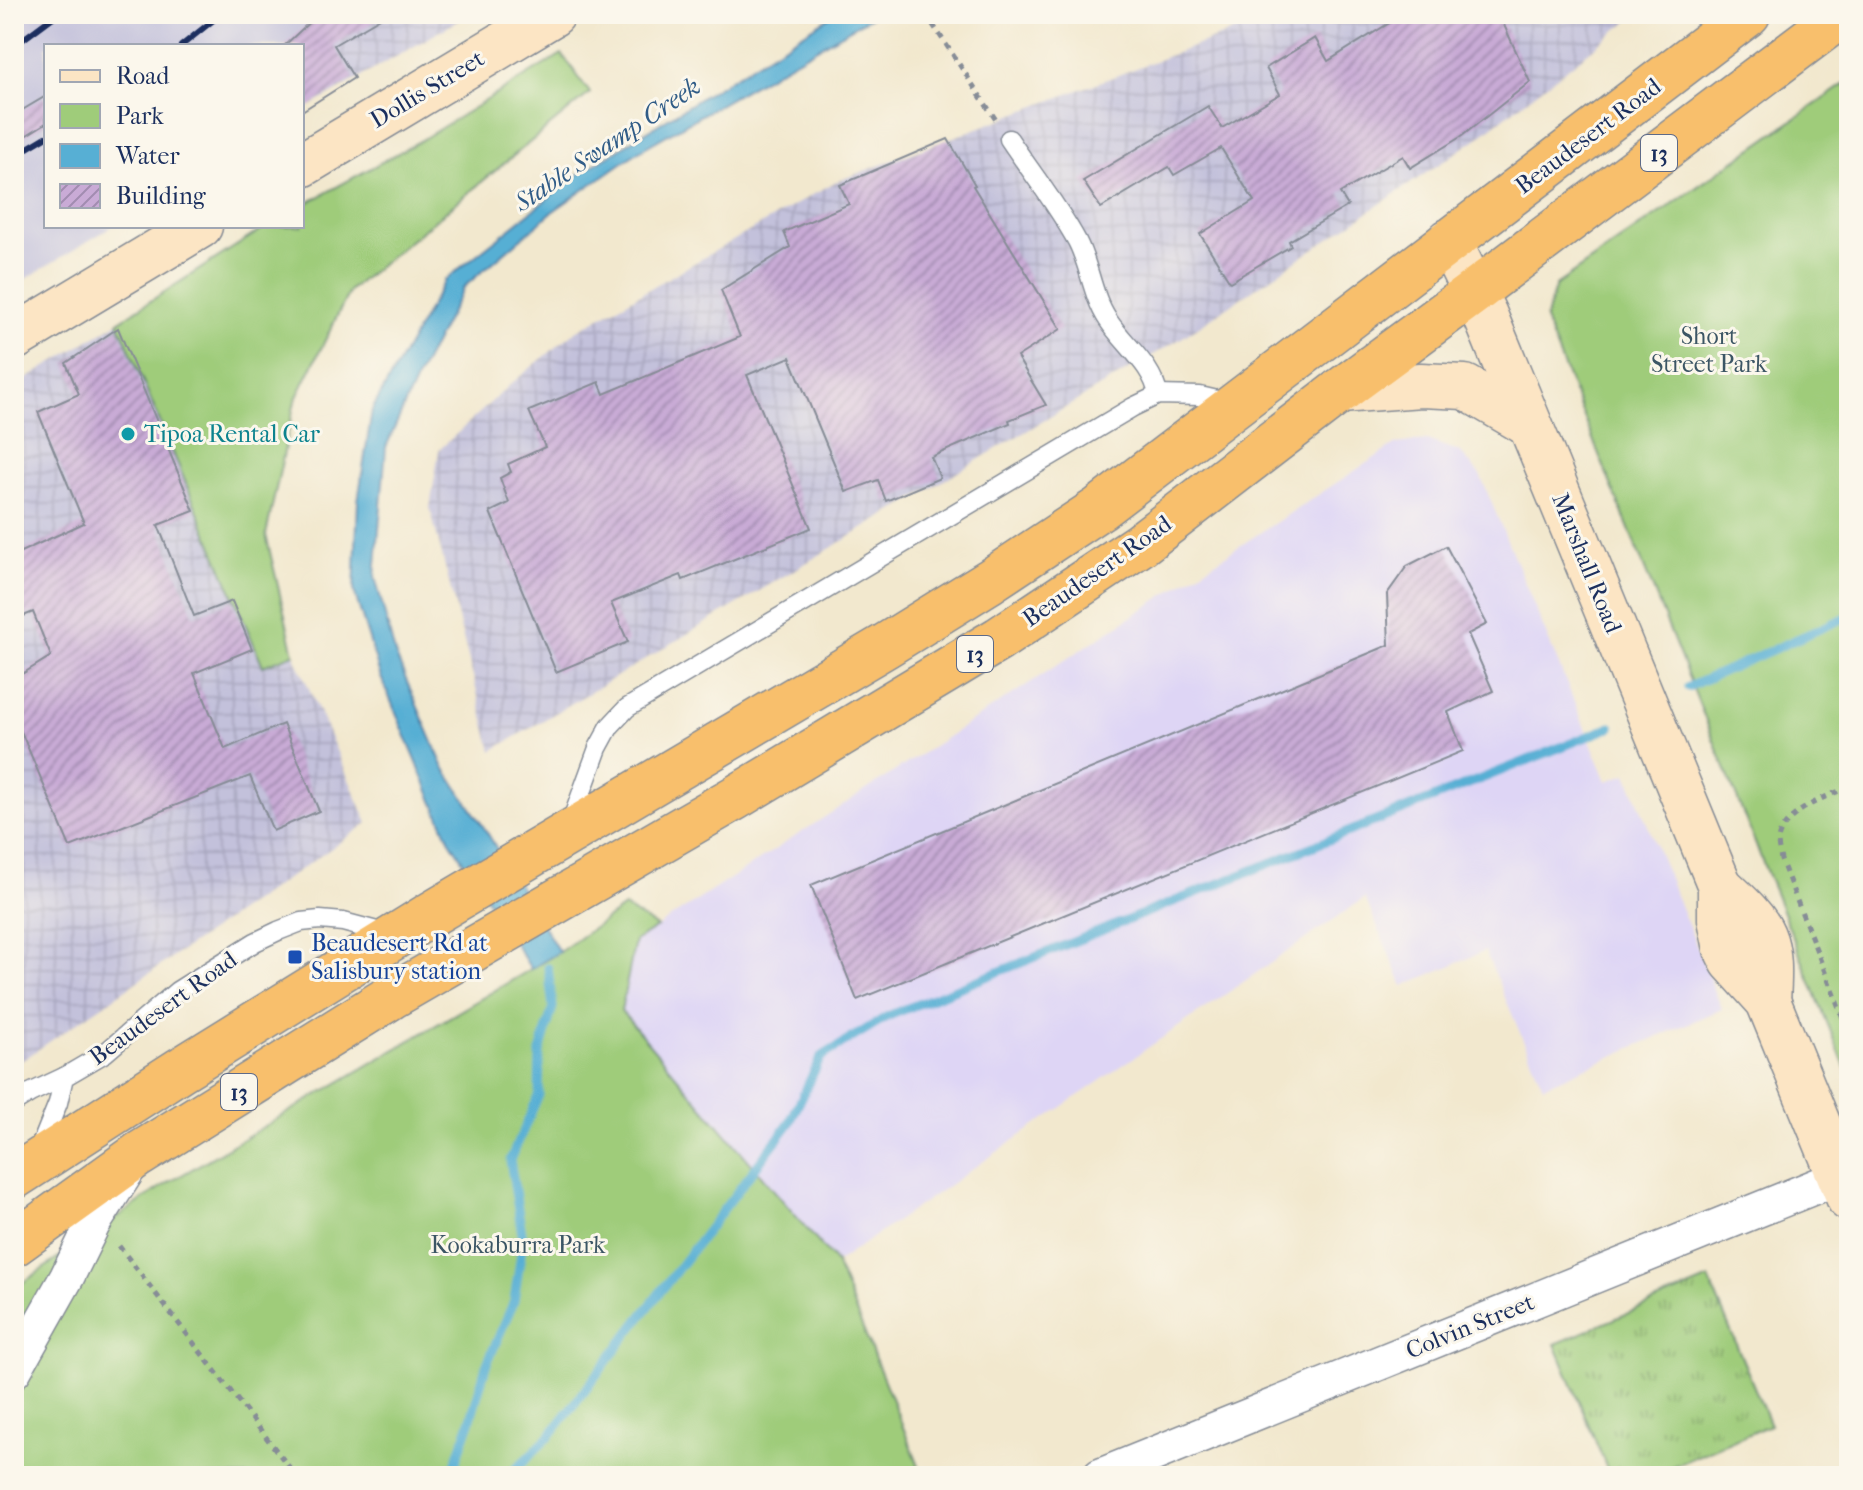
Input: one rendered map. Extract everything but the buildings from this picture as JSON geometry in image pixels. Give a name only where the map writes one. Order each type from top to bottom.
[{"type":"highway","name":"Beaudesert Road","points":[[24,1171],[433,913],[885,646],[1100,508],[1748,14]]},
{"type":"highway","name":"Beaudesert Road","points":[[14,1244],[138,1155],[391,997],[587,885],[999,639],[1141,544],[1843,14]]},
{"type":"street","name":"Dollis Street","points":[[304,164],[553,14]]},
{"type":"street","points":[[14,338],[197,228]]},
{"type":"street","name":"Marshall Road","points":[[1449,241],[1530,425],[1720,886],[1750,914],[1763,933],[1770,970],[1768,1001],[1844,1188]]},
{"type":"street","points":[[1340,391],[1421,385],[1465,387],[1530,425]]},
{"type":"street","name":"Beaudesert Road","points":[[14,1371],[93,1224],[138,1155]]},
{"type":"street","name":"Colvin Street","points":[[1100,1476],[1844,1188]]},
{"type":"lane","points":[[1009,139],[1076,239],[1107,319],[1155,380],[1158,395]]},
{"type":"lane","points":[[563,838],[598,748],[610,726],[627,708],[1133,407],[1158,395],[1200,396],[1237,404]]},
{"type":"lane","name":"Beaudesert Road","points":[[24,1171],[58,1103],[64,1077],[105,1053],[177,991],[255,942],[301,922],[343,922],[396,936]]},
{"type":"lane","points":[[14,1103],[64,1077]]},
{"type":"path","points":[[926,14],[1009,139]]},
{"type":"path","points":[[1849,787],[1811,802],[1789,820],[1778,839],[1781,860],[1849,1033]]},
{"type":"path","points":[[119,1246],[296,1476]]},
{"type":"shaded area","points":[[14,14],[316,14],[287,44],[44,44],[44,228],[110,228],[14,286]]},
{"type":"shaded area","points":[[316,14],[470,14],[304,110],[304,44],[287,44]]},
{"type":"shaded area","points":[[1271,14],[1637,14],[1475,140],[1180,339],[492,751],[430,508],[439,450],[512,383],[576,331],[835,182],[1245,27]]},
{"type":"shaded area","points":[[118,322],[263,666],[294,654],[368,823],[14,1066],[14,387]]},
{"type":"shaded area","points":[[1427,440],[1460,452],[1480,475],[1607,781],[1627,774],[1722,1009],[1543,1086],[1485,951],[1403,986],[1365,898],[836,1263],[621,1011],[635,941],[1396,444]]},
{"type":"green space","points":[[562,54],[590,93],[350,290],[295,401],[266,535],[294,654],[263,666],[118,322],[264,228],[304,228],[304,205],[418,142]]},
{"type":"green space","name":"Short Street Park","points":[[1849,81],[1849,1077],[1545,320],[1556,285]]},
{"type":"green space","name":"Kookaburra Park","points":[[624,907],[657,927],[635,941],[621,1011],[836,1263],[923,1476],[14,1476],[14,1289],[158,1189],[531,969]]},
{"type":"green space","points":[[1709,1279],[1770,1425],[1650,1476],[1610,1476],[1555,1344]]},
{"type":"water","points":[[834,14],[876,14],[639,151],[552,212],[464,287],[417,377],[386,447],[375,577],[395,654],[443,766],[559,952],[531,969],[449,839],[380,675],[354,591],[358,501],[372,410],[445,280],[576,176]]},
{"type":"waterway","points":[[1688,687],[1849,616]]},
{"type":"waterway","points":[[508,1476],[549,1437],[789,1124],[821,1057],[888,1016],[1611,727]]},
{"type":"waterway","name":"Stable Swamp Creek","points":[[451,1476],[486,1366],[514,1301],[523,1240],[510,1160],[539,1095],[540,1052],[553,1007],[548,968]]},
{"type":"railway","points":[[14,46],[57,14]]},
{"type":"railway","points":[[184,44],[221,14]]},
{"type":"railway","points":[[14,156],[44,138]]},
{"type":"place","name":"Tipoa Rental Car","points":[[128,434]]},
{"type":"place","name":"Beaudesert Rd at Salisbury station","points":[[295,957]]}]
